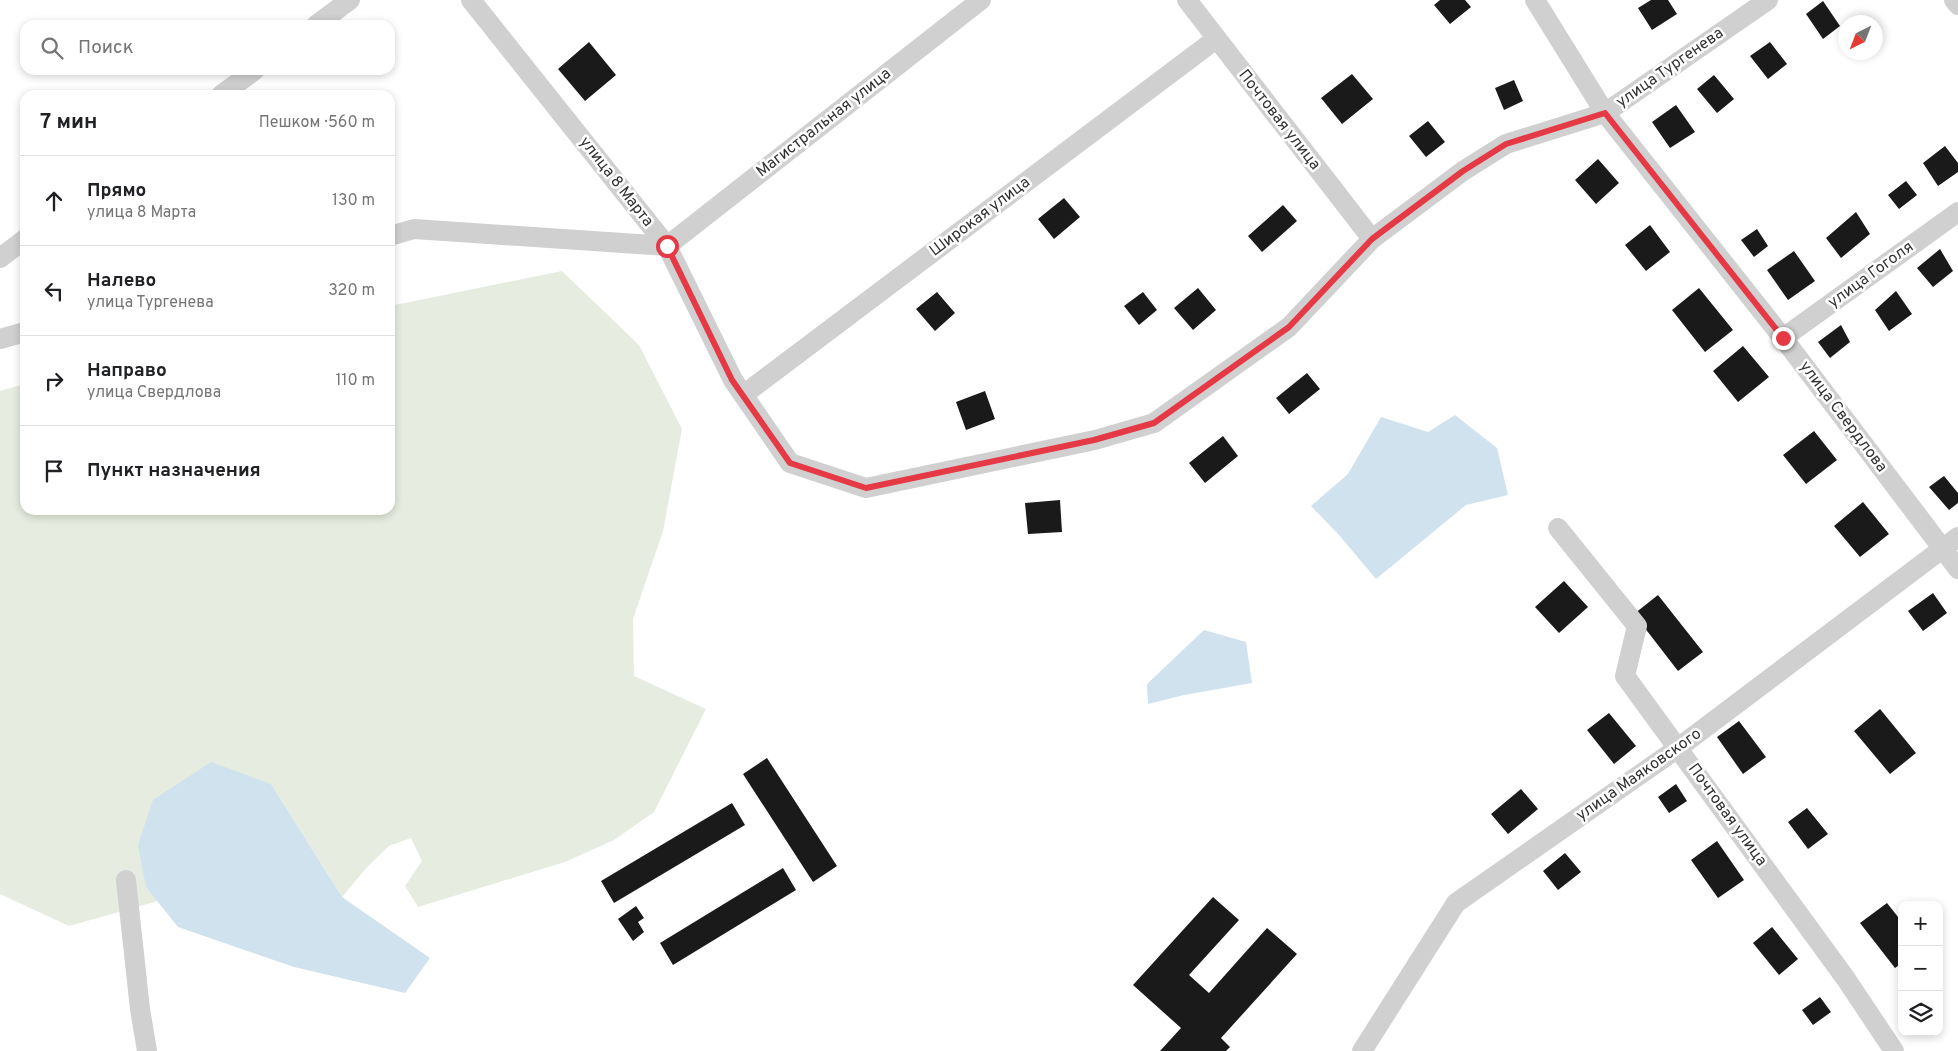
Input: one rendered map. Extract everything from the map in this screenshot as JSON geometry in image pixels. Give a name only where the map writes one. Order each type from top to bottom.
[{"type":"street","points":[[323,20],[350,0]]},
{"type":"street","name":"улица 8 Марта","points":[[471,0],[667,246],[732,380],[790,463],[866,488]]},
{"type":"street","name":"Магистральная улица","points":[[667,246],[981,0]]},
{"type":"street","name":"Почтовая улица","points":[[1187,0],[1372,239]]},
{"type":"street","name":"улица Свердлова","points":[[1534,0],[1605,113],[1783,338],[1950,543],[1958,569]]},
{"type":"street","name":"улица Тургенева","points":[[866,488],[1094,440],[1154,423],[1289,327],[1372,239],[1463,171],[1506,144],[1605,113],[1768,0]]},
{"type":"street","points":[[1954,0],[1958,5]]},
{"type":"street","name":"Широкая улица","points":[[743,395],[1216,39]]},
{"type":"street","points":[[228,90],[248,75]]},
{"type":"street","name":"улица Гоголя","points":[[1783,338],[1958,212]]},
{"type":"street","points":[[395,235],[414,229],[667,246]]},
{"type":"street","points":[[0,258],[20,243]]},
{"type":"street","points":[[0,339],[20,333]]},
{"type":"street","name":"Почтовая улица","points":[[1558,528],[1637,626],[1625,676],[1846,979],[1894,1051]]},
{"type":"street","name":"улица Маяковского","points":[[1362,1051],[1456,903],[1678,748],[1950,543]]},
{"type":"street","points":[[126,880],[140,1009],[147,1051]]},
{"type":"shaded area","points":[[562,271],[639,345],[682,429],[663,531],[633,619],[634,676],[706,709],[654,812],[614,840],[565,862],[418,907],[405,886],[422,861],[411,838],[389,846],[367,867],[342,897],[271,784],[146,887],[158,901],[69,926],[0,894],[0,391],[20,385],[20,515],[395,515],[395,305]]},
{"type":"water","points":[[1455,415],[1497,448],[1508,495],[1466,505],[1376,579],[1339,535],[1311,506],[1348,474],[1381,417],[1428,432]]},
{"type":"water","points":[[1204,630],[1246,642],[1252,683],[1184,695],[1148,704],[1147,684]]},
{"type":"water","points":[[211,762],[271,784],[342,897],[430,958],[405,993],[294,967],[178,927],[146,887],[138,845],[153,800]]},
{"type":"building","points":[[1440,0],[1465,0],[1471,7],[1450,24],[1434,5]]},
{"type":"building","points":[[1651,0],[1668,0],[1677,14],[1652,30],[1638,8]]},
{"type":"building","points":[[1823,1],[1838,23],[1838,28],[1823,39],[1806,14]]},
{"type":"building","points":[[589,42],[616,75],[585,101],[558,69]]},
{"type":"building","points":[[1770,42],[1787,64],[1768,79],[1750,56]]},
{"type":"building","points":[[1352,74],[1373,99],[1342,124],[1321,98]]},
{"type":"building","points":[[1714,75],[1734,99],[1717,113],[1697,89]]},
{"type":"building","points":[[1514,80],[1523,101],[1504,110],[1495,88]]},
{"type":"building","points":[[1676,105],[1695,132],[1670,148],[1652,122]]},
{"type":"building","points":[[1428,121],[1445,142],[1426,157],[1409,136]]},
{"type":"building","points":[[1945,146],[1958,163],[1958,172],[1938,186],[1923,163]]},
{"type":"building","points":[[1598,159],[1619,183],[1596,204],[1575,180]]},
{"type":"building","points":[[1906,181],[1917,195],[1899,209],[1888,195]]},
{"type":"building","points":[[1064,198],[1080,217],[1054,239],[1038,219]]},
{"type":"building","points":[[1283,205],[1297,221],[1262,252],[1248,236]]},
{"type":"building","points":[[1856,212],[1870,234],[1841,258],[1826,238]]},
{"type":"building","points":[[1650,225],[1670,252],[1646,271],[1625,245]]},
{"type":"building","points":[[1757,229],[1768,246],[1754,257],[1741,240]]},
{"type":"building","points":[[1940,249],[1953,271],[1933,287],[1917,268]]},
{"type":"building","points":[[1794,251],[1815,281],[1788,300],[1767,270]]},
{"type":"building","points":[[1198,288],[1216,310],[1193,330],[1174,308]]},
{"type":"building","points":[[1699,288],[1733,330],[1705,352],[1672,310]]},
{"type":"building","points":[[1896,291],[1912,314],[1889,331],[1875,310]]},
{"type":"building","points":[[937,292],[955,313],[935,331],[916,309]]},
{"type":"building","points":[[1143,292],[1157,310],[1139,325],[1124,306]]},
{"type":"building","points":[[1841,325],[1850,342],[1830,358],[1818,342]]},
{"type":"building","points":[[1743,346],[1769,377],[1738,402],[1713,371]]},
{"type":"building","points":[[1307,373],[1320,389],[1289,414],[1276,398]]},
{"type":"building","points":[[985,391],[995,419],[966,430],[956,402]]},
{"type":"building","points":[[1814,431],[1837,460],[1806,484],[1783,455]]},
{"type":"building","points":[[1223,436],[1238,456],[1205,483],[1189,463]]},
{"type":"building","points":[[1944,476],[1958,493],[1958,503],[1949,510],[1929,487]]},
{"type":"building","points":[[1060,500],[1062,532],[1028,534],[1025,503]]},
{"type":"building","points":[[1863,502],[1889,534],[1860,557],[1834,526]]},
{"type":"building","points":[[1564,581],[1588,607],[1559,633],[1535,607]]},
{"type":"building","points":[[1933,593],[1947,613],[1923,631],[1908,611]]},
{"type":"building","points":[[1658,595],[1703,652],[1678,671],[1634,614]]},
{"type":"building","points":[[1880,709],[1916,753],[1890,774],[1854,731]]},
{"type":"building","points":[[1609,713],[1636,746],[1614,764],[1587,730]]},
{"type":"building","points":[[1739,721],[1766,757],[1743,774],[1717,737]]},
{"type":"building","points":[[767,758],[837,866],[813,882],[743,774]]},
{"type":"building","points":[[1676,784],[1687,801],[1669,813],[1658,797]]},
{"type":"building","points":[[1521,789],[1538,809],[1508,834],[1491,814]]},
{"type":"building","points":[[732,803],[745,825],[614,903],[601,881]]},
{"type":"building","points":[[1807,808],[1828,834],[1808,849],[1788,822]]},
{"type":"building","points":[[1717,841],[1744,880],[1718,898],[1691,860]]},
{"type":"building","points":[[1565,853],[1581,872],[1558,890],[1543,871]]},
{"type":"building","points":[[783,868],[796,890],[673,965],[660,943]]},
{"type":"building","points":[[1213,897],[1239,920],[1189,975],[1209,993],[1267,928],[1297,954],[1221,1038],[1230,1047],[1226,1051],[1160,1051],[1181,1028],[1133,985]]},
{"type":"building","points":[[1887,903],[1898,917],[1898,966],[1895,968],[1860,923]]},
{"type":"building","points":[[636,906],[644,918],[638,922],[644,932],[633,941],[618,919]]},
{"type":"building","points":[[1772,927],[1798,959],[1779,975],[1753,943]]},
{"type":"building","points":[[1820,997],[1831,1012],[1813,1025],[1802,1010]]},
{"type":"route","points":[[667,246],[732,380],[790,463],[866,488],[1094,440],[1154,423],[1289,327],[1372,239],[1463,171],[1506,144],[1605,113],[1783,338]]}]
